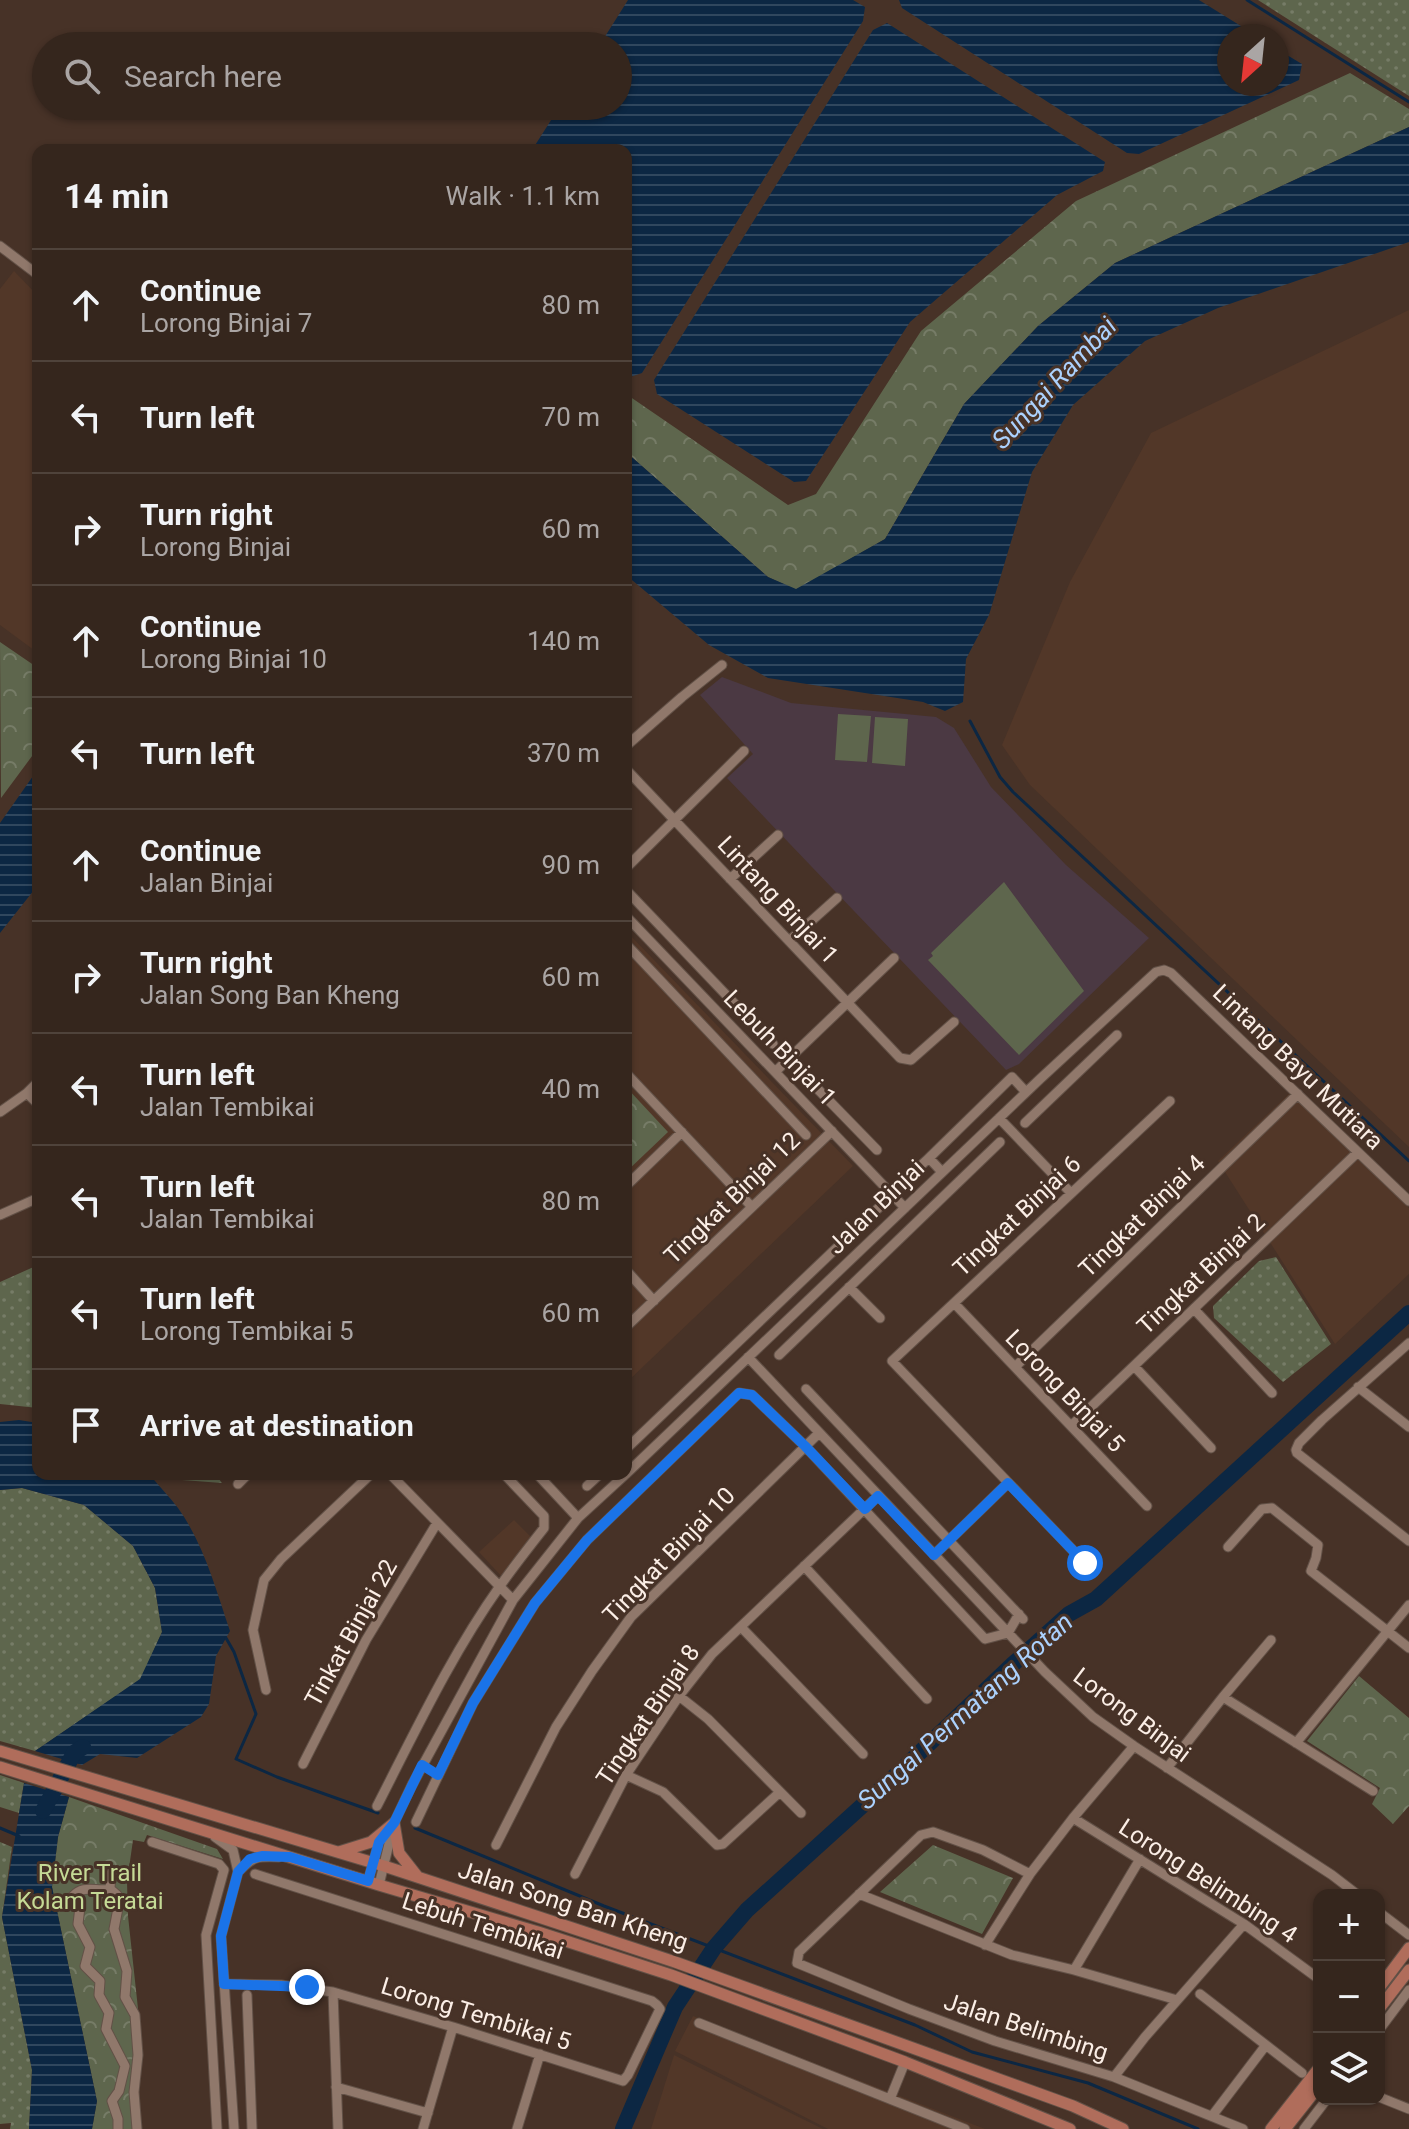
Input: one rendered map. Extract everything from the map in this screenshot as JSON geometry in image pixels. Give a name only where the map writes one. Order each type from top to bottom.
[{"type":"main road","name":"Jalan Song Ban Kheng","points":[[0,1751],[338,1852],[675,1962],[1073,2106],[1123,2129]]},
{"type":"main road","name":"Jalan Song Ban Kheng","points":[[5,1768],[671,1975],[905,2062],[1070,2129]]},
{"type":"main road","points":[[338,1852],[371,1842],[394,1823]]},
{"type":"main road","points":[[394,1823],[399,1853],[417,1877]]},
{"type":"main road","points":[[1385,1980],[1409,1948]]},
{"type":"main road","points":[[1385,2001],[1409,1970]]},
{"type":"main road","points":[[1271,2129],[1313,2076]]},
{"type":"main road","points":[[1287,2127],[1313,2094]]},
{"type":"street","points":[[0,246],[32,270]]},
{"type":"street","points":[[632,741],[722,665]]},
{"type":"street","points":[[632,862],[744,751]]},
{"type":"street","name":"Lintang Binjai 1","points":[[632,775],[900,1058],[911,1060],[954,1022]]},
{"type":"street","points":[[730,879],[778,835]]},
{"type":"street","name":"Lebuh Binjai 1","points":[[632,896],[773,1044]]},
{"type":"street","points":[[789,941],[837,898]]},
{"type":"street","name":"Lebuh Binjai 1","points":[[632,922],[905,1208]]},
{"type":"street","points":[[632,950],[806,1135]]},
{"type":"street","points":[[648,967],[662,954]]},
{"type":"street","points":[[775,1072],[894,958]]},
{"type":"street","name":"Lintang Bayu Mutiara","points":[[1156,972],[1164,970],[1171,973],[1409,1201]]},
{"type":"street","name":"Jalan Binjai","points":[[632,1466],[1156,972]]},
{"type":"street","points":[[1025,1123],[1117,1035]]},
{"type":"street","name":"Lebuh Binjai 1","points":[[805,1076],[877,1150]]},
{"type":"street","points":[[903,1182],[1012,1077],[1026,1092]]},
{"type":"street","points":[[632,1079],[752,1207]]},
{"type":"street","points":[[1040,1079],[1055,1095]]},
{"type":"street","points":[[0,1112],[32,1088]]},
{"type":"street","points":[[806,1105],[820,1092]]},
{"type":"street","points":[[27,1093],[32,1098]]},
{"type":"street","name":"Tingkat Binjai 4","points":[[1015,1367],[1298,1094]]},
{"type":"street","points":[[783,1110],[798,1096]]},
{"type":"street","name":"Tingkat Binjai 6","points":[[1008,1483],[892,1361],[1170,1101]]},
{"type":"street","points":[[999,1118],[1071,1193]]},
{"type":"street","name":"Tingkat Binjai 12","points":[[632,1321],[832,1131]]},
{"type":"street","points":[[632,1180],[682,1132]]},
{"type":"street","points":[[779,1355],[1000,1142]]},
{"type":"street","name":"Tingkat Binjai 2","points":[[1071,1426],[1358,1152]]},
{"type":"street","points":[[929,1158],[942,1172]]},
{"type":"street","points":[[956,1159],[969,1172]]},
{"type":"street","points":[[632,1443],[892,1195]]},
{"type":"street","points":[[0,1215],[32,1201]]},
{"type":"street","points":[[838,1247],[850,1260]]},
{"type":"street","points":[[632,1277],[654,1301]]},
{"type":"street","points":[[849,1287],[880,1318]]},
{"type":"street","name":"Lorong Binjai 5","points":[[954,1303],[1147,1506]]},
{"type":"street","points":[[1194,1309],[1272,1393]]},
{"type":"street","points":[[795,1312],[809,1326]]},
{"type":"street","points":[[1409,1343],[1358,1387],[1299,1443],[1296,1450],[1409,1541]]},
{"type":"street","name":"Lorong Binjai","points":[[748,1357],[1045,1672],[1093,1717],[1350,1889]]},
{"type":"street","points":[[1134,1366],[1211,1448]]},
{"type":"street","points":[[1358,1387],[1409,1427]]},
{"type":"street","points":[[416,1822],[473,1703],[535,1603],[587,1540],[739,1393],[752,1395],[805,1446],[985,1639],[1011,1636],[1021,1617],[806,1389]]},
{"type":"street","points":[[695,1407],[709,1422]]},
{"type":"street","points":[[830,1444],[844,1430]]},
{"type":"street","name":"Tingkat Binjai 10","points":[[496,1845],[556,1727],[631,1617],[819,1433]]},
{"type":"street","points":[[238,1484],[242,1480]]},
{"type":"street","points":[[266,1690],[253,1630],[264,1580],[281,1559],[365,1480]]},
{"type":"street","points":[[396,1480],[513,1600]]},
{"type":"street","points":[[377,1806],[460,1650],[499,1587],[544,1528],[544,1516],[510,1480]]},
{"type":"street","points":[[543,1480],[578,1518]]},
{"type":"street","points":[[587,1486],[594,1480]]},
{"type":"street","name":"Jalan Binjai","points":[[373,1883],[394,1823],[412,1785],[513,1600],[578,1518],[617,1480]]},
{"type":"street","points":[[934,1555],[1008,1483],[1085,1563]]},
{"type":"street","name":"Tingkat Binjai 8","points":[[575,1874],[626,1775],[679,1696],[712,1654],[878,1496]]},
{"type":"street","points":[[896,1514],[910,1499]]},
{"type":"street","points":[[1228,1547],[1262,1509],[1272,1508],[1318,1545],[1311,1571],[1409,1648]]},
{"type":"street","name":"Tinkat Binjai 22","points":[[303,1764],[366,1640],[437,1523]]},
{"type":"street","points":[[539,1566],[555,1578]]},
{"type":"street","points":[[804,1566],[927,1699]]},
{"type":"street","points":[[1296,1743],[1409,1605]]},
{"type":"street","points":[[741,1627],[863,1754]]},
{"type":"street","points":[[1167,1768],[1271,1640]]},
{"type":"street","points":[[460,1650],[479,1660]]},
{"type":"street","points":[[679,1696],[708,1719],[801,1813]]},
{"type":"street","points":[[1223,1697],[1373,1791]]},
{"type":"street","points":[[985,1945],[1030,1874],[1134,1746]]},
{"type":"street","points":[[422,1765],[438,1775]]},
{"type":"street","points":[[393,1774],[412,1785]]},
{"type":"street","points":[[626,1775],[663,1792],[717,1845],[723,1844],[780,1792]]},
{"type":"street","name":"Lorong Belimbing 4","points":[[1073,1818],[1244,1924],[1313,1975]]},
{"type":"street","points":[[203,1830],[233,1850],[238,1872]]},
{"type":"street","points":[[1030,1874],[983,1850],[933,1832],[921,1835],[859,1894],[1012,1955],[1177,2000]]},
{"type":"street","points":[[152,1842],[219,1864],[224,1870],[206,1935],[217,2129]]},
{"type":"street","points":[[234,2129],[221,1936],[238,1872],[255,1857],[290,1857]]},
{"type":"street","points":[[1074,1970],[1140,1859]]},
{"type":"street","points":[[110,1889],[111,1873]]},
{"type":"street","name":"Lebuh Tembikai","points":[[255,1874],[652,2001]]},
{"type":"street","points":[[110,1889],[79,1890],[73,1896],[80,1907],[78,1924],[90,1947],[85,1966],[100,1981],[99,1995],[109,2013],[106,2029],[125,2066],[119,2091],[112,2101],[118,2129]]},
{"type":"street","points":[[110,1889],[117,1895],[119,1903],[114,1929],[127,1971],[125,1997],[135,2015],[137,2129]]},
{"type":"street","name":"Jalan Belimbing","points":[[859,1894],[799,1952],[797,1963],[909,2009],[995,2041],[1114,2077],[1243,2129]]},
{"type":"street","points":[[212,1909],[227,1912]]},
{"type":"street","points":[[1385,1917],[1409,1935]]},
{"type":"street","points":[[1114,2077],[1244,1924]]},
{"type":"street","name":"Lorong Tembikai 5","points":[[224,1984],[281,1985],[333,1992],[623,2081],[660,2009],[652,2001]]},
{"type":"street","points":[[1385,2022],[1409,1990]]},
{"type":"street","points":[[333,1992],[338,2129]]},
{"type":"street","points":[[1200,1994],[1302,2073]]},
{"type":"street","points":[[247,1995],[252,2129]]},
{"type":"street","points":[[699,2023],[965,2129]]},
{"type":"street","points":[[423,2129],[453,2027]]},
{"type":"street","points":[[228,2045],[248,2045]]},
{"type":"street","points":[[1212,2116],[1266,2045]]},
{"type":"street","points":[[517,2129],[540,2054]]},
{"type":"street","points":[[214,2061],[229,2061]]},
{"type":"street","points":[[890,2099],[905,2062]]},
{"type":"street","points":[[336,2087],[428,2113]]},
{"type":"street","points":[[1385,2099],[1409,2109]]},
{"type":"street","points":[[1304,2129],[1322,2105]]},
{"type":"street","points":[[1034,2114],[1046,2129]]},
{"type":"shaded area","points":[[14,271],[32,290],[32,649],[0,625],[0,289]]},
{"type":"shaded area","points":[[1409,310],[1409,1147],[1030,785],[1002,745],[1070,582],[1151,433]]},
{"type":"shaded area","points":[[722,677],[791,703],[936,717],[954,728],[991,787],[1066,865],[1149,938],[1019,1064],[1006,1070],[727,778],[753,754],[700,695]]},
{"type":"shaded area","points":[[632,937],[853,1166],[632,1377]]},
{"type":"shaded area","points":[[1291,1092],[1409,1208],[1409,1274],[1335,1344],[1218,1161]]},
{"type":"shaded area","points":[[514,1520],[532,1538],[502,1577],[479,1552]]},
{"type":"shaded area","points":[[693,2016],[985,2129],[828,2129],[675,2051]]},
{"type":"shaded area","points":[[674,2055],[823,2129],[651,2129]]},
{"type":"green space","points":[[1258,0],[1409,0],[1409,96]]},
{"type":"green space","points":[[1350,73],[1409,109],[1409,127],[1115,263],[1038,326],[964,404],[885,539],[796,590],[768,577],[632,457],[632,398],[788,505],[816,494],[921,331],[1076,201]]},
{"type":"green space","points":[[0,642],[32,664],[32,756],[1,798]]},
{"type":"green space","points":[[838,714],[871,716],[867,762],[835,760]]},
{"type":"green space","points":[[875,717],[908,719],[905,766],[872,763]]},
{"type":"green space","points":[[1004,882],[1084,991],[1019,1055],[928,960],[933,956],[931,953]]},
{"type":"green space","points":[[632,1093],[668,1132],[632,1166]]},
{"type":"green space","points":[[1276,1257],[1331,1344],[1283,1382],[1214,1318],[1213,1306],[1259,1261]]},
{"type":"green space","points":[[32,1268],[32,1407],[0,1404],[0,1282]]},
{"type":"green space","points":[[182,1480],[220,1480],[222,1483]]},
{"type":"green space","points":[[22,1488],[84,1505],[133,1546],[155,1588],[162,1632],[141,1679],[35,1751],[0,1741],[0,1490]]},
{"type":"green space","points":[[1359,1676],[1409,1718],[1409,1806],[1393,1824],[1372,1804],[1380,1788],[1307,1741]]},
{"type":"green space","points":[[0,1775],[24,1783],[19,1813],[0,1807]]},
{"type":"green space","name":"River Trail Kolam Teratai","points":[[69,1797],[217,1849],[223,1859],[147,1835],[144,1842],[133,1840],[127,1882],[128,1916],[143,2055],[137,2092],[142,2129],[92,2129],[97,2101],[52,1887],[58,1837]]},
{"type":"green space","points":[[0,1842],[12,1847],[2,1917],[32,2070],[29,2129],[10,2129],[11,2123],[0,2124]]},
{"type":"green space","points":[[933,1845],[1013,1878],[982,1934],[880,1892]]},
{"type":"water","points":[[628,0],[853,0],[865,7],[863,21],[642,373],[632,376],[632,144],[536,144],[551,120],[632,120],[632,32],[608,32]]},
{"type":"water","points":[[899,0],[1199,0],[1238,24],[1217,24],[1217,96],[1264,96],[1139,154],[1127,153],[902,8]]},
{"type":"water","points":[[887,23],[1105,162],[1103,171],[1057,195],[910,322],[806,481],[794,482],[657,394],[654,380],[873,30]]},
{"type":"water","points":[[1289,56],[1302,64],[1299,80],[1289,85]]},
{"type":"water","points":[[1409,127],[1409,242],[1218,308],[1145,341],[1073,405],[1032,472],[989,615],[966,659],[963,702],[945,711],[923,702],[768,678],[709,645],[632,580],[632,457],[768,577],[796,589],[885,539],[964,404],[1038,326],[1115,263]]},
{"type":"water","points":[[32,778],[32,893],[0,933],[0,823]]},
{"type":"water","points":[[0,1422],[32,1422],[32,1480],[154,1480],[187,1522],[202,1552],[230,1631],[216,1656],[209,1704],[201,1717],[137,1758],[100,1754],[82,1765],[35,1751],[140,1679],[162,1632],[155,1588],[133,1546],[84,1505],[22,1488],[0,1490]]},
{"type":"water","points":[[24,1783],[69,1797],[58,1837],[52,1887],[97,2101],[92,2129],[29,2129],[32,2070],[2,1917]]},
{"type":"waterway","points":[[1247,0],[1409,102]]},
{"type":"waterway","points":[[970,721],[1000,777],[1013,792],[1409,1161]]},
{"type":"waterway","name":"Sungai Permatang Rotan","points":[[623,2129],[675,2007],[714,1948],[747,1910],[1012,1665],[1069,1614],[1096,1599],[1409,1313]]},
{"type":"waterway","points":[[226,1638],[256,1714],[236,1759],[378,1813]]},
{"type":"waterway","name":"Sungai Rambai","points":[[43,1811],[74,1753],[83,1747]]},
{"type":"waterway","points":[[0,1828],[19,1836]]},
{"type":"waterway","points":[[415,1828],[604,1906],[915,2025],[972,2052],[1088,2083],[1198,2129]]},
{"type":"route","points":[[307,1987],[224,1984],[221,1936],[238,1872],[255,1857],[290,1857],[368,1881],[379,1842],[394,1823],[422,1765],[438,1775],[473,1703],[535,1603],[587,1540],[739,1393],[752,1395],[865,1509],[878,1496],[934,1555],[1008,1483],[1085,1563]]}]
